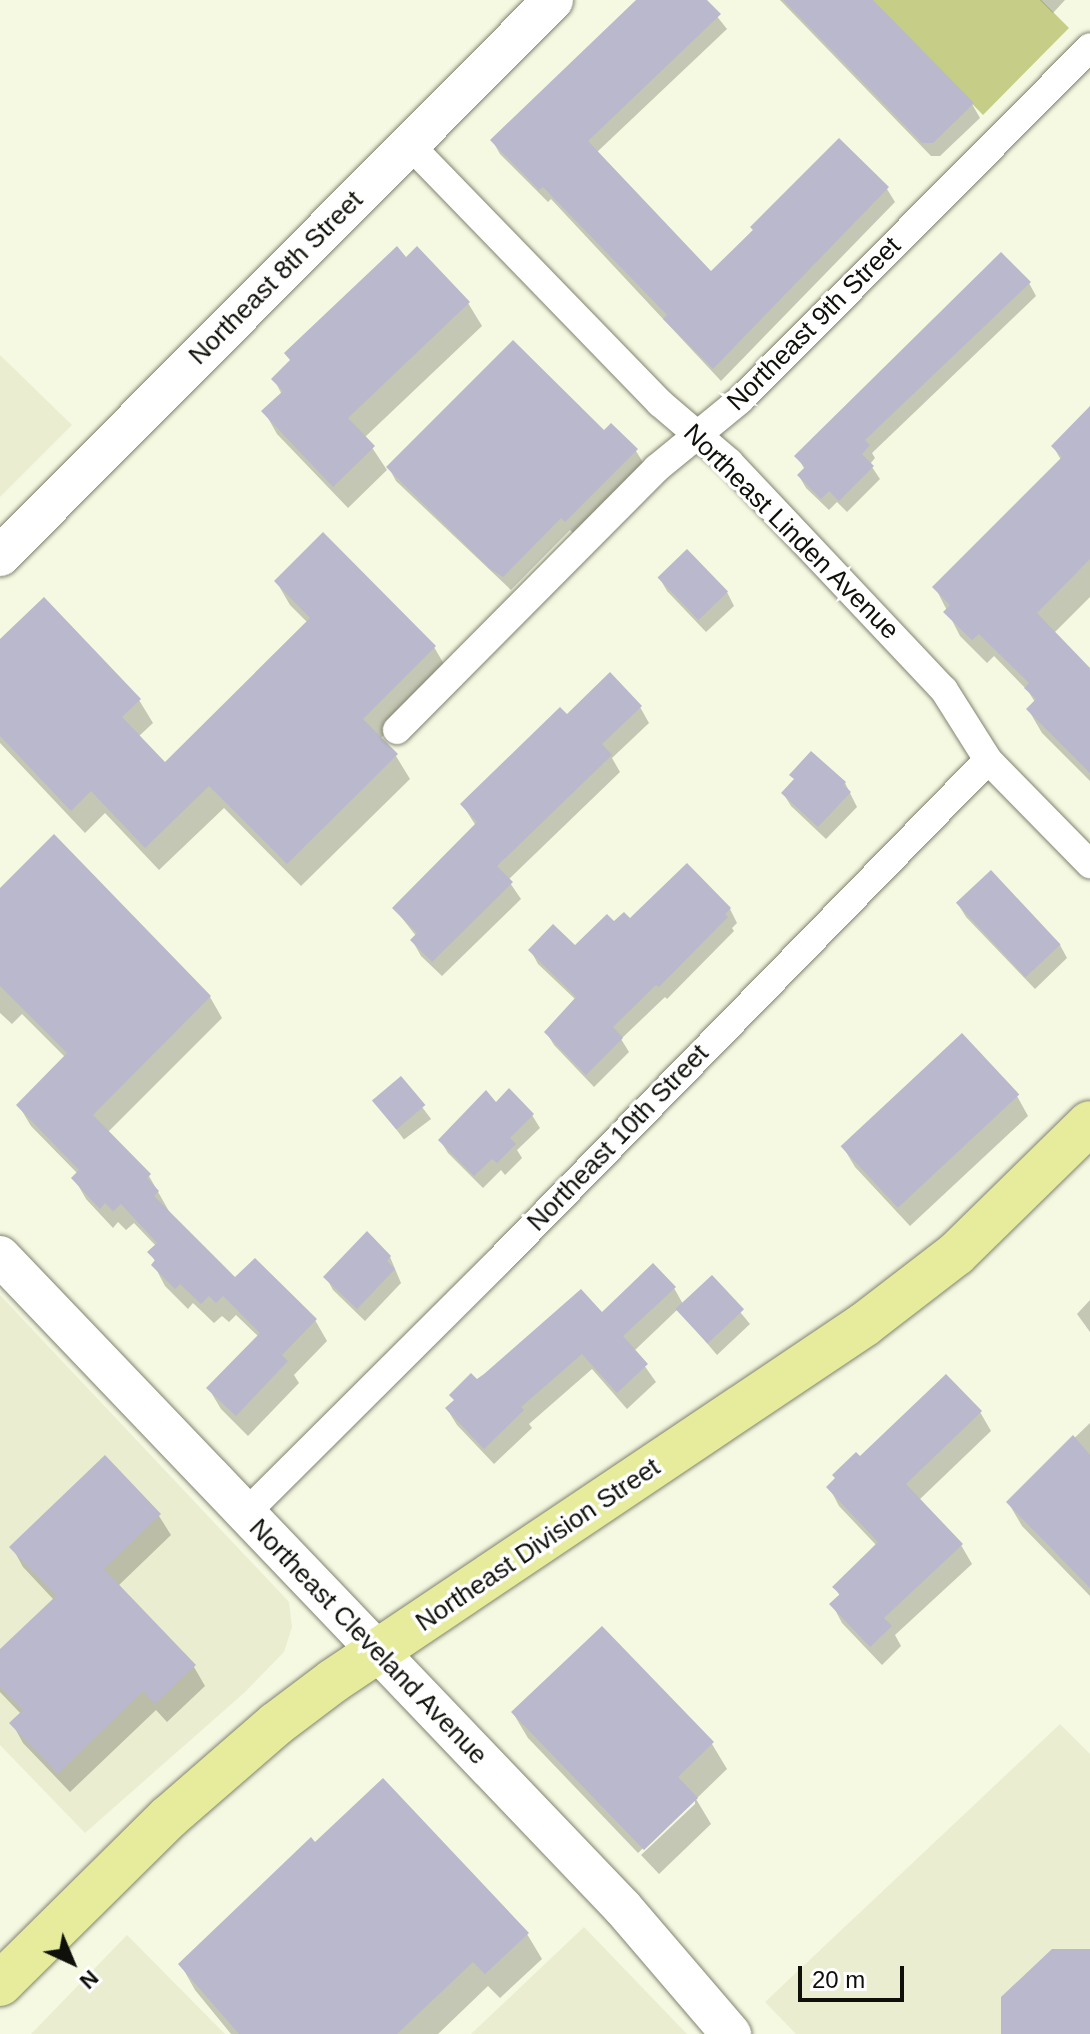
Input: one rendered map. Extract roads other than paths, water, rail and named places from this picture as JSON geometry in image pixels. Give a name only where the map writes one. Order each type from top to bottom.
[{"type":"main road","name":"Northeast 8th Street","points":[[0,556],[553,0]]},
{"type":"main road","name":"Northeast Division Street","points":[[0,1984],[223,1768],[333,1681],[865,1324],[956,1254],[1090,1123]]},
{"type":"main road","name":"Northeast Cleveland Avenue","points":[[0,1256],[623,1908],[731,2034]]},
{"type":"street","name":"Northeast 9th Street","points":[[397,730],[657,468],[740,400],[1090,47]]},
{"type":"street","name":"Northeast Linden Avenue","points":[[409,144],[660,403],[729,462],[944,690],[988,760],[1090,864]]},
{"type":"street","name":"Northeast 10th Street","points":[[245,1514],[497,1263],[988,760]]}]
